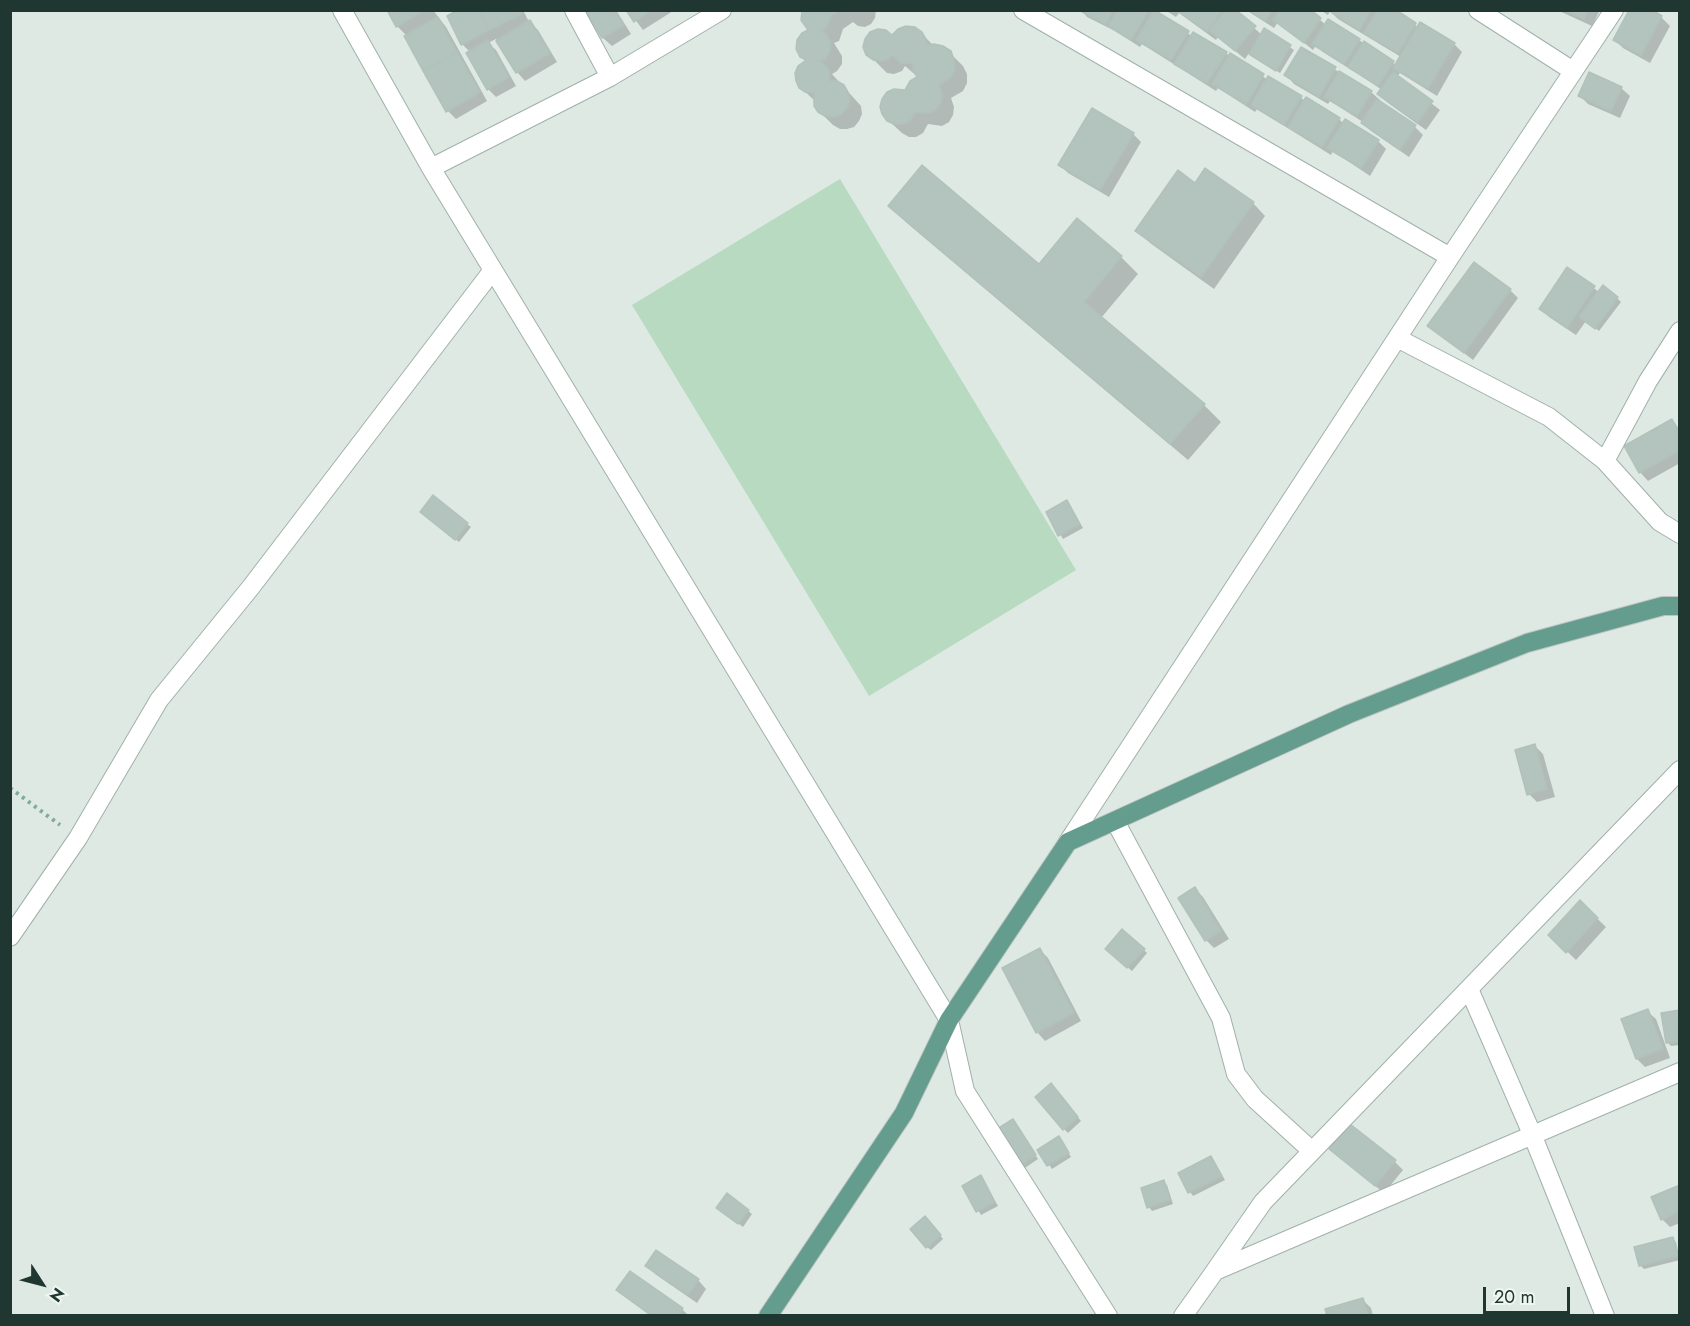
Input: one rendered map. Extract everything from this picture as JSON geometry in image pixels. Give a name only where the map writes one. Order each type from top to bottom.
[{"type":"main road","points":[[768,1316],[904,1113],[950,1020],[1068,842],[1349,714],[1527,643],[1663,606],[1680,606]]},
{"type":"street","points":[[342,10],[431,168],[950,1020],[965,1091],[1108,1316]]},
{"type":"street","points":[[574,10],[610,77]]},
{"type":"street","points":[[431,168],[610,77],[722,10]]},
{"type":"street","points":[[1023,10],[1450,257]]},
{"type":"street","points":[[1478,10],[1573,71]]},
{"type":"street","points":[[1068,842],[1614,10]]},
{"type":"street","points":[[10,937],[78,838],[159,700],[251,587],[493,270]]},
{"type":"street","points":[[1605,461],[1648,381],[1680,331]]},
{"type":"street","points":[[1397,338],[1550,417],[1605,461],[1660,522],[1680,534]]},
{"type":"street","points":[[1184,1316],[1263,1202],[1680,770]]},
{"type":"street","points":[[1115,820],[1221,1018],[1236,1074],[1255,1099],[1312,1151]]},
{"type":"street","points":[[1469,990],[1532,1134],[1605,1316]]},
{"type":"street","points":[[1215,1271],[1680,1072]]},
{"type":"path","points":[[10,788],[78,838]]},
{"type":"green space","points":[[840,179],[1076,570],[869,696],[632,305]]},
{"type":"building","points":[[387,10],[425,10],[396,27]]},
{"type":"building","points":[[458,10],[480,10],[489,30],[461,45],[447,16]]},
{"type":"building","points":[[480,10],[520,10],[522,14],[489,30]]},
{"type":"building","points":[[585,10],[614,10],[624,25],[602,38]]},
{"type":"building","points":[[626,10],[652,10],[634,22]]},
{"type":"building","points":[[802,10],[839,10],[831,16],[826,28],[821,31],[826,34],[830,42],[830,51],[825,59],[820,61],[829,71],[829,81],[837,81],[844,85],[850,101],[841,114],[834,117],[818,112],[814,106],[814,93],[805,92],[799,88],[796,81],[795,73],[798,66],[806,60],[800,57],[796,49],[797,40],[802,33],[808,30],[801,20]]},
{"type":"building","points":[[1079,10],[1113,10],[1106,25]]},
{"type":"building","points":[[1118,10],[1149,10],[1131,40],[1108,26]]},
{"type":"building","points":[[1154,10],[1189,31],[1171,60],[1136,40]]},
{"type":"building","points":[[1176,10],[1222,10],[1207,32]]},
{"type":"building","points":[[1226,10],[1236,10],[1256,26],[1235,51],[1209,30]]},
{"type":"building","points":[[1249,10],[1272,10],[1265,21]]},
{"type":"building","points":[[1280,10],[1311,10],[1321,18],[1304,43],[1273,20]]},
{"type":"building","points":[[1328,10],[1371,10],[1359,30]]},
{"type":"building","points":[[1377,10],[1396,10],[1416,23],[1398,53],[1364,33]]},
{"type":"building","points":[[1565,10],[1588,10],[1584,19]]},
{"type":"building","points":[[1629,10],[1652,10],[1662,16],[1641,55],[1613,40]]},
{"type":"building","points":[[438,17],[457,52],[423,71],[404,36]]},
{"type":"building","points":[[1328,19],[1360,39],[1344,64],[1312,44]]},
{"type":"building","points":[[530,20],[550,53],[516,73],[496,41]]},
{"type":"building","points":[[1420,22],[1455,43],[1428,88],[1393,68]]},
{"type":"building","points":[[906,26],[915,27],[922,32],[927,45],[943,46],[951,51],[955,70],[950,78],[939,85],[942,94],[941,102],[936,109],[929,113],[915,112],[910,121],[894,124],[887,121],[882,114],[880,107],[882,99],[887,92],[894,89],[905,90],[910,81],[917,77],[913,70],[913,63],[901,63],[892,55],[889,59],[873,60],[866,55],[863,47],[870,32],[878,29],[886,30],[892,35],[898,29]]},
{"type":"building","points":[[1264,28],[1291,45],[1276,71],[1249,54]]},
{"type":"building","points":[[1193,32],[1227,52],[1207,83],[1174,64]]},
{"type":"building","points":[[488,40],[509,77],[487,90],[466,53]]},
{"type":"building","points":[[1364,41],[1394,61],[1378,86],[1348,67]]},
{"type":"building","points":[[1301,47],[1336,67],[1319,97],[1284,75]]},
{"type":"building","points":[[457,52],[480,92],[446,112],[423,71]]},
{"type":"building","points":[[1230,53],[1264,74],[1246,104],[1212,84]]},
{"type":"building","points":[[1339,71],[1372,91],[1357,116],[1324,97]]},
{"type":"building","points":[[1393,72],[1433,101],[1417,123],[1377,94]]},
{"type":"building","points":[[1589,72],[1622,87],[1611,111],[1578,96]]},
{"type":"building","points":[[1268,76],[1302,96],[1284,125],[1251,105]]},
{"type":"building","points":[[1306,97],[1340,118],[1322,147],[1288,127]]},
{"type":"building","points":[[1377,99],[1416,125],[1400,150],[1361,123]]},
{"type":"building","points":[[1092,108],[1134,133],[1100,190],[1058,165]]},
{"type":"building","points":[[1345,119],[1379,140],[1361,168],[1327,148]]},
{"type":"building","points":[[922,165],[1039,264],[1077,218],[1122,256],[1084,302],[1205,404],[1170,444],[888,206]]},
{"type":"building","points":[[1205,168],[1254,202],[1201,277],[1135,231],[1178,170],[1195,183]]},
{"type":"building","points":[[1474,262],[1511,289],[1464,353],[1427,326]]},
{"type":"building","points":[[1567,267],[1595,286],[1567,328],[1539,309]]},
{"type":"building","points":[[1603,285],[1618,297],[1595,329],[1579,317]]},
{"type":"building","points":[[1672,419],[1680,433],[1680,450],[1639,473],[1624,446]]},
{"type":"building","points":[[433,495],[468,523],[455,540],[420,512]]},
{"type":"building","points":[[1067,500],[1080,524],[1058,536],[1046,512]]},
{"type":"building","points":[[1535,744],[1547,789],[1527,795],[1515,750]]},
{"type":"building","points":[[1195,887],[1221,931],[1205,941],[1178,898]]},
{"type":"building","points":[[1580,900],[1598,918],[1566,953],[1548,935]]},
{"type":"building","points":[[1122,929],[1145,949],[1127,968],[1105,949]]},
{"type":"building","points":[[1040,948],[1074,1013],[1036,1033],[1002,968]]},
{"type":"building","points":[[1648,1009],[1663,1049],[1636,1059],[1621,1019]]},
{"type":"building","points":[[1680,1010],[1680,1041],[1666,1043],[1661,1013]]},
{"type":"building","points":[[1051,1083],[1078,1117],[1063,1130],[1035,1097]]},
{"type":"building","points":[[1013,1119],[1036,1155],[1017,1167],[994,1131]]},
{"type":"building","points":[[1350,1124],[1396,1160],[1375,1186],[1329,1149]]},
{"type":"building","points":[[1059,1136],[1069,1153],[1047,1166],[1037,1150]]},
{"type":"building","points":[[1211,1156],[1222,1176],[1188,1193],[1178,1173]]},
{"type":"building","points":[[981,1175],[995,1202],[976,1212],[962,1186]]},
{"type":"building","points":[[1164,1180],[1170,1200],[1147,1208],[1141,1188]]},
{"type":"building","points":[[1680,1185],[1680,1211],[1661,1220],[1651,1197]]},
{"type":"building","points":[[727,1193],[749,1210],[738,1224],[716,1208]]},
{"type":"building","points":[[925,1216],[941,1235],[926,1248],[910,1229]]},
{"type":"building","points":[[1673,1237],[1678,1256],[1639,1266],[1634,1247]]},
{"type":"building","points":[[656,1250],[699,1279],[688,1295],[645,1266]]},
{"type":"building","points":[[630,1271],[683,1308],[678,1316],[652,1316],[616,1290]]},
{"type":"building","points":[[1363,1298],[1368,1316],[1327,1316],[1325,1309]]}]
